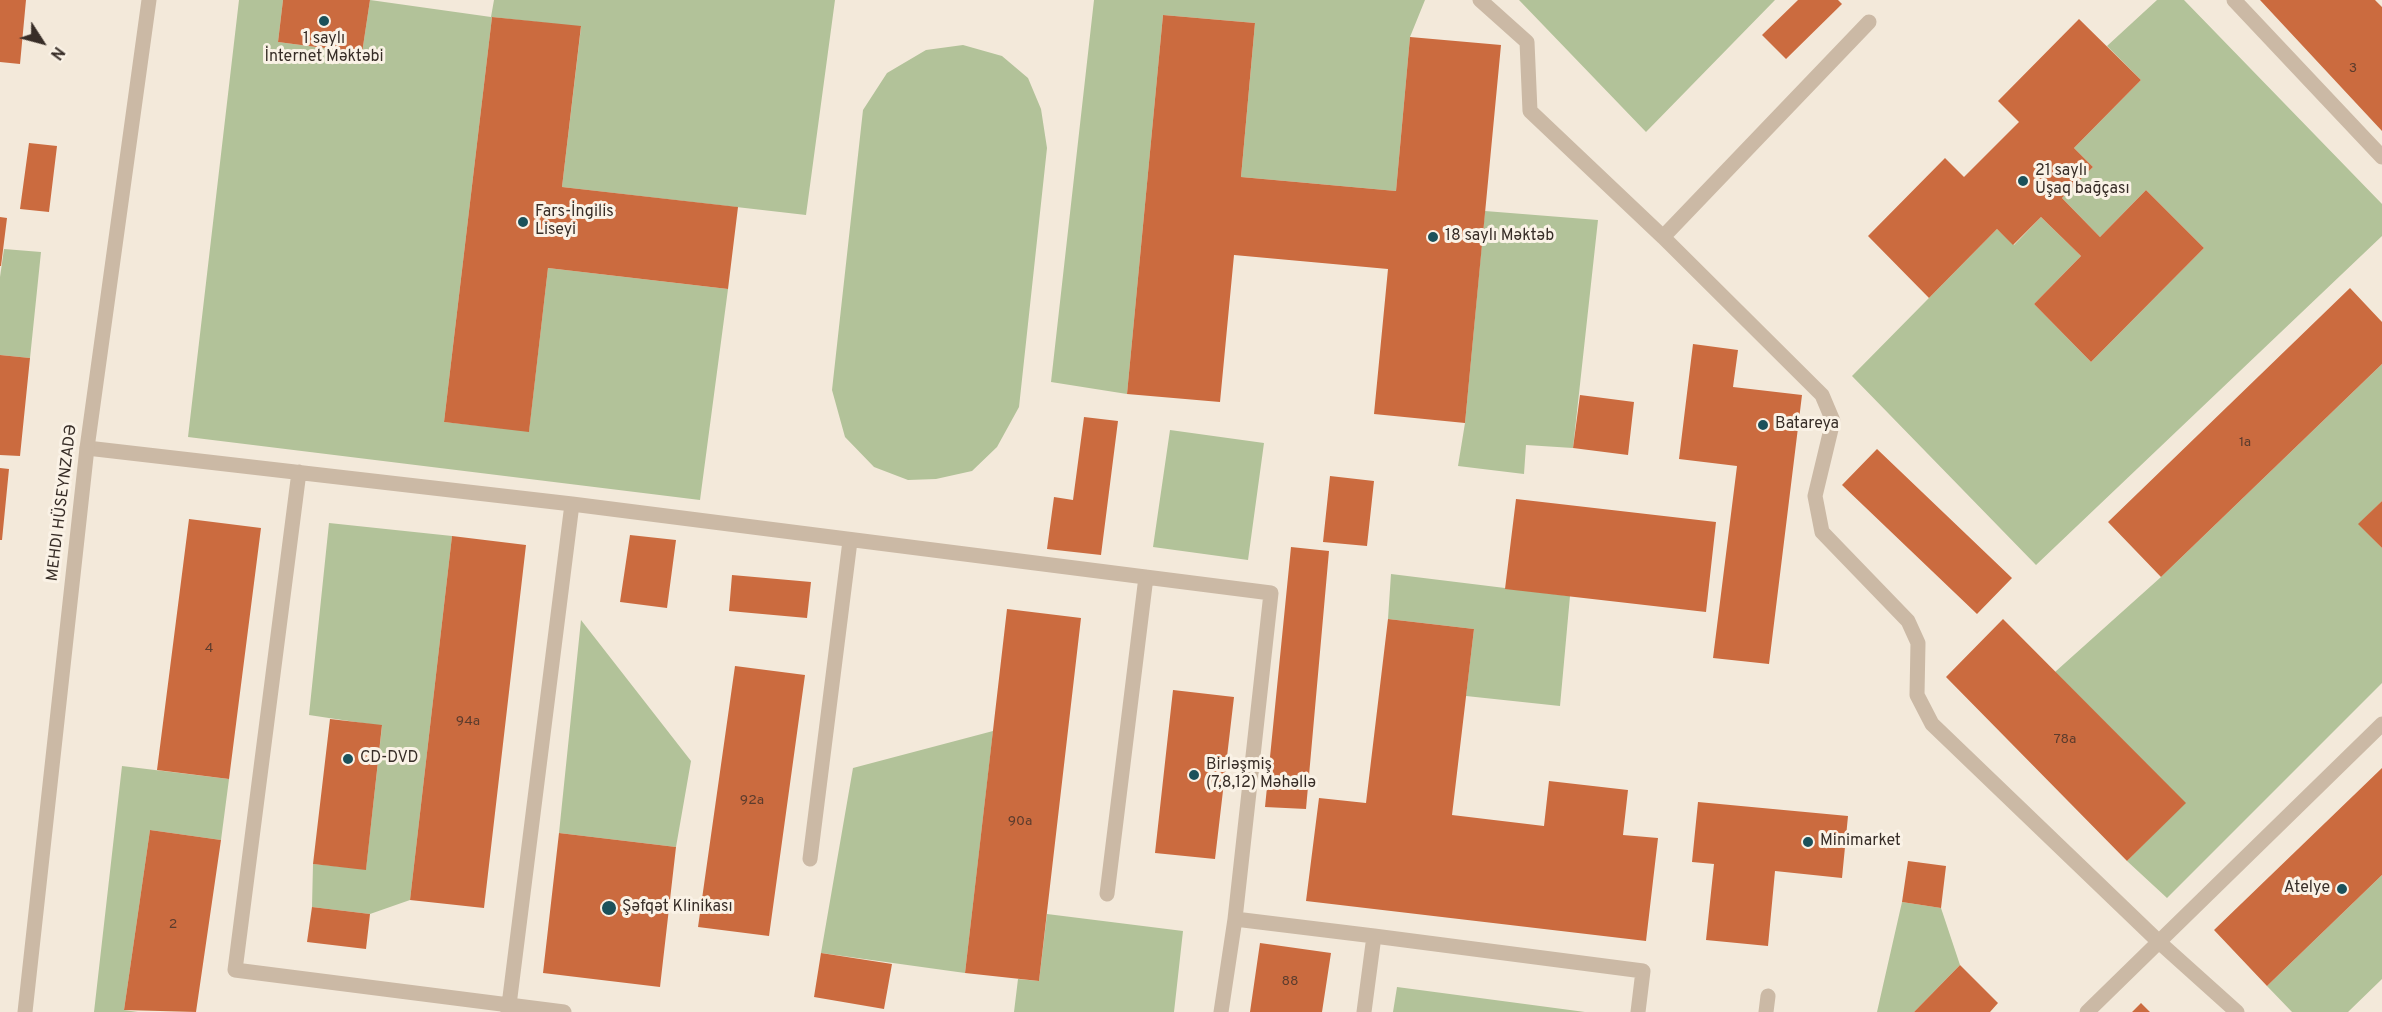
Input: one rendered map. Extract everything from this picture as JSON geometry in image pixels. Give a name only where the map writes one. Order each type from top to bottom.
[{"type":"street","name":"MEHDI HÜSEYNZADƏ","points":[[25,1012],[87,448],[149,0]]},
{"type":"street","points":[[1480,0],[1527,42],[1530,111],[1663,237],[1822,395],[1833,421],[1815,496],[1822,532],[1908,621],[1918,644],[1917,695],[1932,724],[2159,942],[2237,1012]]},
{"type":"street","points":[[2234,0],[2382,157]]},
{"type":"street","points":[[1663,237],[1869,22]]},
{"type":"street","points":[[87,448],[572,504],[1271,593],[1235,919],[1221,1012]]},
{"type":"street","points":[[299,472],[236,970],[508,1008],[564,1012]]},
{"type":"street","points":[[508,1008],[572,504]]},
{"type":"street","points":[[810,859],[850,541]]},
{"type":"street","points":[[1107,894],[1146,578]]},
{"type":"street","points":[[2087,1012],[2382,724]]},
{"type":"street","points":[[1235,919],[1643,971],[1638,1012]]},
{"type":"street","points":[[1364,1012],[1374,936]]},
{"type":"green space","points":[[239,0],[283,0],[278,42],[362,53],[370,0],[491,17],[494,0],[835,0],[806,215],[562,187],[581,27],[492,17],[444,422],[529,431],[548,268],[728,289],[700,500],[188,437]]},
{"type":"green space","points":[[1094,0],[1425,0],[1410,37],[1396,191],[1241,177],[1255,23],[1163,15],[1127,394],[1051,382]]},
{"type":"green space","points":[[1519,0],[1775,0],[1646,132]]},
{"type":"green space","points":[[2157,0],[2184,0],[2382,204],[2382,236],[2036,565],[1852,376],[1997,229],[2014,245],[2041,217],[2081,256],[2034,304],[2091,362],[2204,248],[2146,190],[2100,237],[2062,198],[2093,167],[2074,148],[2141,80],[2107,46]]},
{"type":"green space","points":[[963,45],[1002,56],[1028,78],[1041,109],[1047,148],[1019,407],[997,447],[972,471],[936,479],[908,480],[874,467],[845,437],[832,390],[863,110],[887,73],[926,50]]},
{"type":"green space","points":[[1485,211],[1598,220],[1573,448],[1526,445],[1524,474],[1458,466],[1465,423]]},
{"type":"green space","points":[[4,249],[41,252],[30,358],[0,355],[0,277]]},
{"type":"green space","points":[[2382,364],[2382,501],[2359,524],[2382,548],[2382,683],[2167,898],[2127,861],[2185,803],[2055,672],[2161,577]]},
{"type":"green space","points":[[1170,430],[1264,443],[1248,560],[1153,547]]},
{"type":"green space","points":[[329,523],[452,536],[410,900],[370,914],[312,907],[313,864],[366,869],[382,726],[309,715]]},
{"type":"green space","points":[[1391,574],[1570,596],[1560,706],[1466,696],[1474,629],[1388,619]]},
{"type":"green space","points":[[581,620],[691,761],[676,847],[559,833]]},
{"type":"green space","points":[[993,731],[965,973],[821,953],[853,768]]},
{"type":"green space","points":[[122,766],[229,779],[221,840],[150,830],[124,1010],[138,1012],[94,1012]]},
{"type":"green space","points":[[2382,875],[2382,979],[2348,1012],[2292,1012],[2267,986]]},
{"type":"green space","points":[[1902,902],[1941,908],[1960,965],[1914,1012],[1877,1012]]},
{"type":"green space","points":[[1047,914],[1183,931],[1174,1012],[1014,1012],[1018,979],[1039,981]]},
{"type":"green space","points":[[1397,987],[1585,1012],[1393,1012]]},
{"type":"building","points":[[0,0],[26,0],[20,64],[0,62]]},
{"type":"building","name":"1 saylı İnternet Məktəbi","points":[[283,0],[370,0],[362,53],[278,42]]},
{"type":"building","points":[[1798,0],[1838,0],[1842,4],[1786,59],[1762,35]]},
{"type":"building","points":[[2260,0],[2375,0],[2382,7],[2382,131]]},
{"type":"building","points":[[1163,15],[1255,23],[1241,177],[1396,191],[1410,37],[1501,45],[1465,423],[1374,414],[1388,269],[1234,255],[1220,402],[1127,394]]},
{"type":"building","points":[[492,17],[581,26],[562,187],[738,207],[728,289],[548,268],[529,432],[444,422]]},
{"type":"building","points":[[2079,19],[2141,80],[2074,148],[2093,167],[2062,198],[2100,237],[2146,190],[2204,248],[2091,362],[2034,304],[2081,256],[2041,217],[2013,245],[1997,229],[1929,298],[1868,236],[1945,158],[1964,177],[2019,122],[1998,101]]},
{"type":"building","points":[[29,143],[57,146],[49,212],[20,209]]},
{"type":"building","points":[[0,217],[7,218],[1,266],[0,266]]},
{"type":"building","points":[[2350,288],[2382,322],[2382,364],[2161,577],[2108,522]]},
{"type":"building","points":[[1693,344],[1738,350],[1733,387],[1802,395],[1769,664],[1713,658],[1737,466],[1679,459]]},
{"type":"building","points":[[0,355],[30,358],[20,456],[0,455]]},
{"type":"building","points":[[1580,395],[1634,402],[1628,455],[1573,448]]},
{"type":"building","points":[[1084,417],[1118,421],[1101,555],[1047,549],[1054,497],[1073,500]]},
{"type":"building","points":[[1877,449],[2012,578],[1977,614],[1842,485]]},
{"type":"building","points":[[0,468],[9,469],[2,540],[0,540]]},
{"type":"building","points":[[1330,476],[1374,481],[1367,546],[1323,542]]},
{"type":"building","points":[[1516,499],[1716,522],[1706,612],[1505,589]]},
{"type":"building","points":[[2382,501],[2382,548],[2358,524]]},
{"type":"building","points":[[189,519],[261,528],[229,779],[157,770]]},
{"type":"building","points":[[630,535],[676,540],[667,608],[620,602]]},
{"type":"building","points":[[452,536],[526,545],[484,908],[410,900]]},
{"type":"building","points":[[1291,547],[1329,551],[1306,809],[1265,807]]},
{"type":"building","points":[[732,575],[811,582],[807,618],[729,611]]},
{"type":"building","points":[[1007,609],[1081,618],[1039,981],[965,973]]},
{"type":"building","points":[[1388,619],[1474,629],[1452,815],[1544,826],[1549,781],[1628,790],[1623,835],[1658,838],[1646,941],[1306,901],[1319,798],[1366,803]]},
{"type":"building","points":[[2003,619],[2186,803],[2127,861],[1946,677]]},
{"type":"building","points":[[735,666],[805,675],[769,936],[698,927]]},
{"type":"building","name":"Birləşmiş (7,8,12) Məhəllə","points":[[1173,690],[1234,697],[1215,859],[1155,853]]},
{"type":"building","points":[[330,719],[382,725],[366,870],[313,864]]},
{"type":"building","points":[[2382,768],[2382,875],[2267,986],[2214,930]]},
{"type":"building","points":[[1698,802],[1848,816],[1842,878],[1775,871],[1768,946],[1706,940],[1714,864],[1692,862]]},
{"type":"building","points":[[150,830],[221,840],[196,1012],[124,1010]]},
{"type":"building","points":[[559,833],[676,847],[660,987],[543,973]]},
{"type":"building","points":[[1908,861],[1946,866],[1941,908],[1902,902]]},
{"type":"building","points":[[312,907],[370,914],[366,949],[307,942]]},
{"type":"building","points":[[1260,943],[1331,953],[1322,1012],[1250,1012]]},
{"type":"building","points":[[821,953],[892,964],[884,1009],[814,997]]},
{"type":"building","points":[[1960,965],[1998,1003],[1990,1012],[1914,1012]]},
{"type":"building","points":[[2141,1003],[2150,1012],[2132,1012]]},
{"type":"place","name":"1 saylı İnternet Məktəbi","points":[[324,21]]},
{"type":"place","name":"21 saylı Uşaq bağçası","points":[[2023,181]]},
{"type":"place","name":"Fars-İngilis Liseyi","points":[[523,222]]},
{"type":"place","name":"18 saylı Məktəb","points":[[1433,237]]},
{"type":"place","name":"Batareya","points":[[1763,425]]},
{"type":"place","name":"CD-DVD","points":[[348,759]]},
{"type":"place","name":"Birləşmiş (7,8,12) Məhəllə","points":[[1194,775]]},
{"type":"place","name":"Minimarket","points":[[1808,842]]},
{"type":"place","name":"Atelye","points":[[2342,889]]},
{"type":"place","name":"Şəfqət Klinikası","points":[[609,908]]}]
